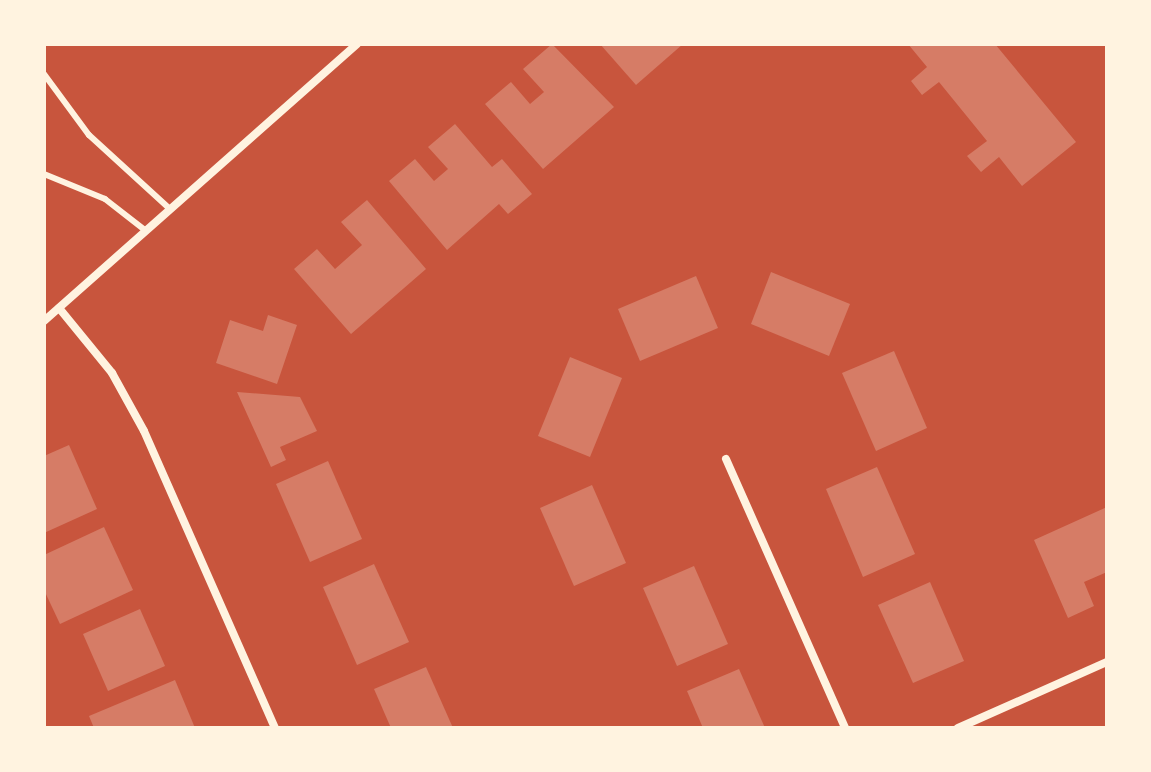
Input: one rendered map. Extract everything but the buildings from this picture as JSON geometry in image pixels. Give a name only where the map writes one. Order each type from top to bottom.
[{"type":"street","points":[[44,321],[357,44]]},
{"type":"street","points":[[59,308],[112,373],[144,431],[275,728]]},
{"type":"street","points":[[726,459],[845,728]]},
{"type":"street","points":[[958,728],[1107,662]]},
{"type":"lane","points":[[44,74],[89,135],[170,209]]},
{"type":"lane","points":[[44,174],[105,199],[145,230]]}]
